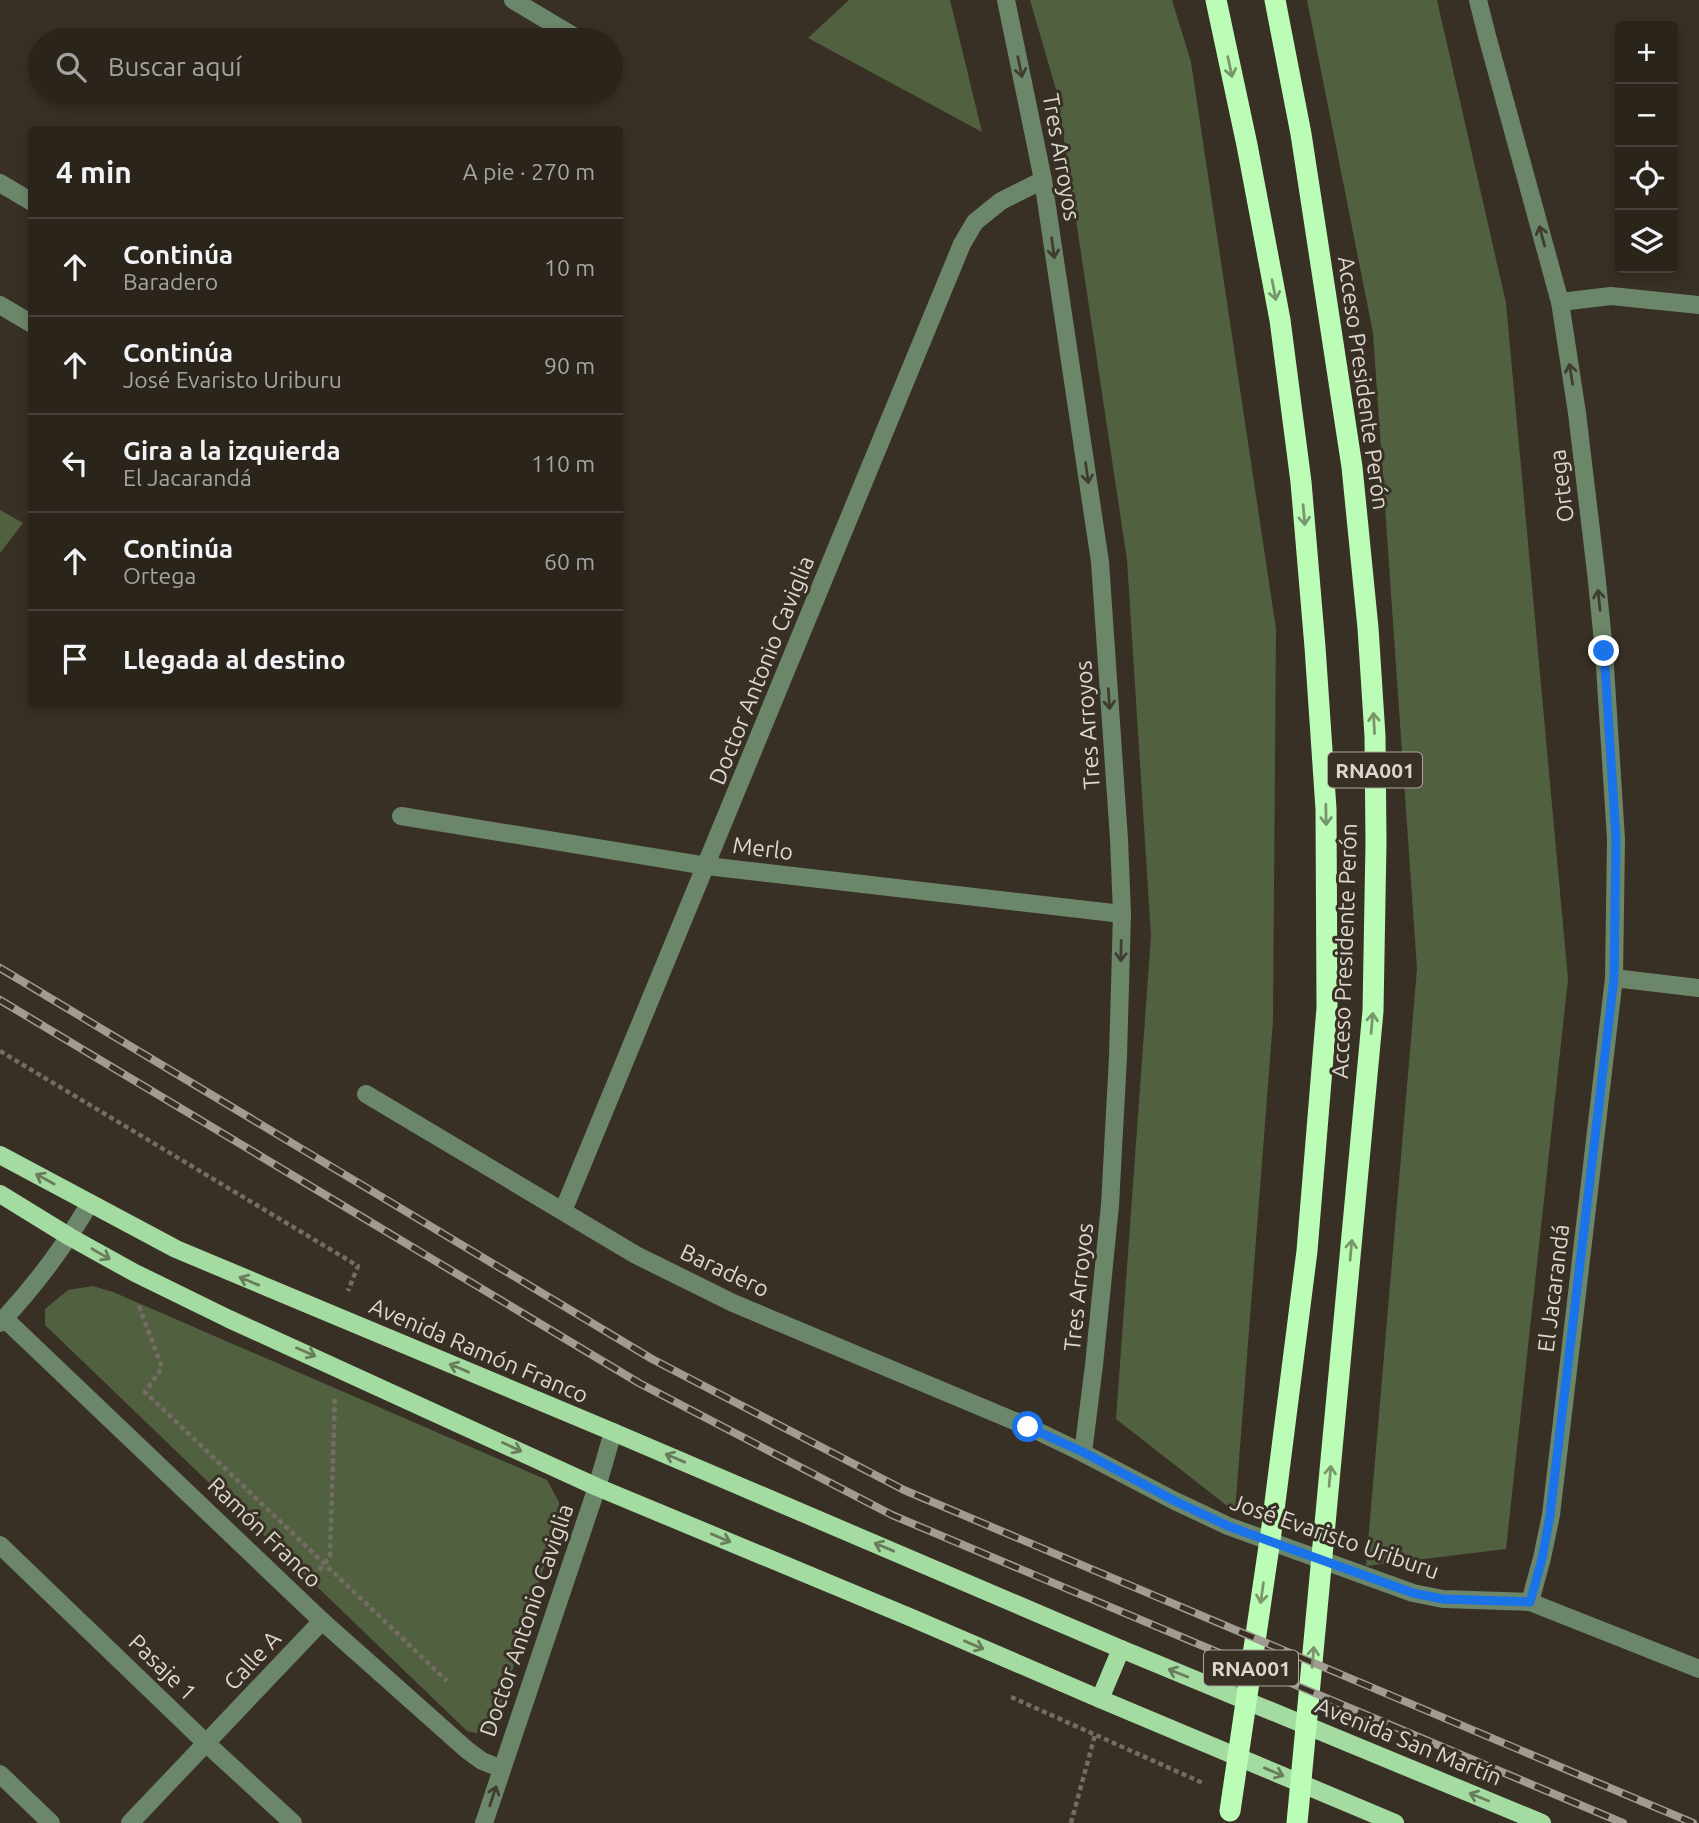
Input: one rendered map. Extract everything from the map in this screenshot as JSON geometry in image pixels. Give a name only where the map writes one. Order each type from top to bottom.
[{"type":"highway","name":"Acceso Presidente Perón","points":[[1216,0],[1280,320],[1301,482],[1326,809],[1327,1008],[1307,1251],[1272,1526],[1229,1817]]},
{"type":"highway","name":"Acceso Presidente Perón","points":[[1275,0],[1301,134],[1352,467],[1368,628],[1376,842],[1373,1011],[1297,1823]]},
{"type":"main road","name":"Avenida Ramón Franco","points":[[0,1155],[176,1249],[947,1574]]},
{"type":"main road","points":[[0,1194],[135,1273],[597,1487],[1395,1823]]},
{"type":"main road","name":"Avenida San Martín","points":[[947,1574],[1542,1823]]},
{"type":"main road","points":[[1100,1699],[1121,1649]]},
{"type":"street","points":[[513,0],[560,28]]},
{"type":"street","name":"Tres Arroyos","points":[[1006,0],[1043,180],[1100,562],[1119,839],[1122,914],[1111,1205],[1083,1452]]},
{"type":"street","name":"Ortega","points":[[1478,0],[1560,302],[1577,413],[1604,651],[1616,839],[1614,978]]},
{"type":"street","name":"Doctor Antonio Caviglia","points":[[563,1211],[962,244],[975,222],[1001,201],[1043,180]]},
{"type":"street","points":[[0,183],[28,200]]},
{"type":"street","points":[[1560,302],[1611,296],[1699,305]]},
{"type":"street","points":[[0,304],[28,322]]},
{"type":"street","name":"Merlo","points":[[401,816],[707,866],[1122,914]]},
{"type":"street","points":[[1614,978],[1699,988]]},
{"type":"street","name":"El Jacarandá","points":[[1530,1602],[1550,1515],[1614,978]]},
{"type":"street","name":"Baradero","points":[[366,1094],[636,1255],[733,1303],[1083,1452]]},
{"type":"street","points":[[2,1321],[53,1261],[90,1203]]},
{"type":"street","name":"Ramón Franco","points":[[2,1321],[322,1620],[467,1750],[482,1761],[502,1769]]},
{"type":"street","name":"Doctor Antonio Caviglia","points":[[484,1823],[597,1487],[612,1432]]},
{"type":"street","name":"José Evaristo Uriburu","points":[[1083,1452],[1228,1526],[1413,1593],[1443,1599],[1530,1602],[1699,1669]]},
{"type":"street","name":"Pasaje 1","points":[[0,1545],[293,1823]]},
{"type":"street","name":"Calle A","points":[[130,1823],[322,1620]]},
{"type":"street","points":[[0,1774],[51,1823]]},
{"type":"path","points":[[138,1301],[162,1368],[145,1392],[447,1681]]},
{"type":"path","points":[[1011,1697],[1206,1784]]},
{"type":"path","points":[[1072,1823],[1095,1734],[1100,1699]]},
{"type":"green space","points":[[849,0],[950,0],[982,132],[808,38]]},
{"type":"green space","points":[[1030,0],[1172,0],[1191,62],[1276,629],[1273,1020],[1235,1512],[1116,1419],[1151,936],[1127,560],[1057,93]]},
{"type":"green space","points":[[1307,0],[1437,0],[1506,303],[1568,979],[1506,1549],[1366,1566],[1417,969],[1373,333]]},
{"type":"green space","points":[[0,510],[23,523],[0,553]]},
{"type":"green space","points":[[93,1286],[113,1292],[547,1480],[559,1502],[559,1518],[496,1723],[488,1733],[467,1731],[45,1325],[45,1309],[68,1290]]},
{"type":"railway","points":[[0,968],[652,1359],[904,1490],[1693,1823]]},
{"type":"railway","points":[[0,1000],[639,1383],[892,1515],[1623,1823]]},
{"type":"route","points":[[1028,1427],[1228,1526],[1413,1593],[1443,1599],[1530,1602],[1550,1515],[1614,978],[1616,839],[1604,651]]}]
